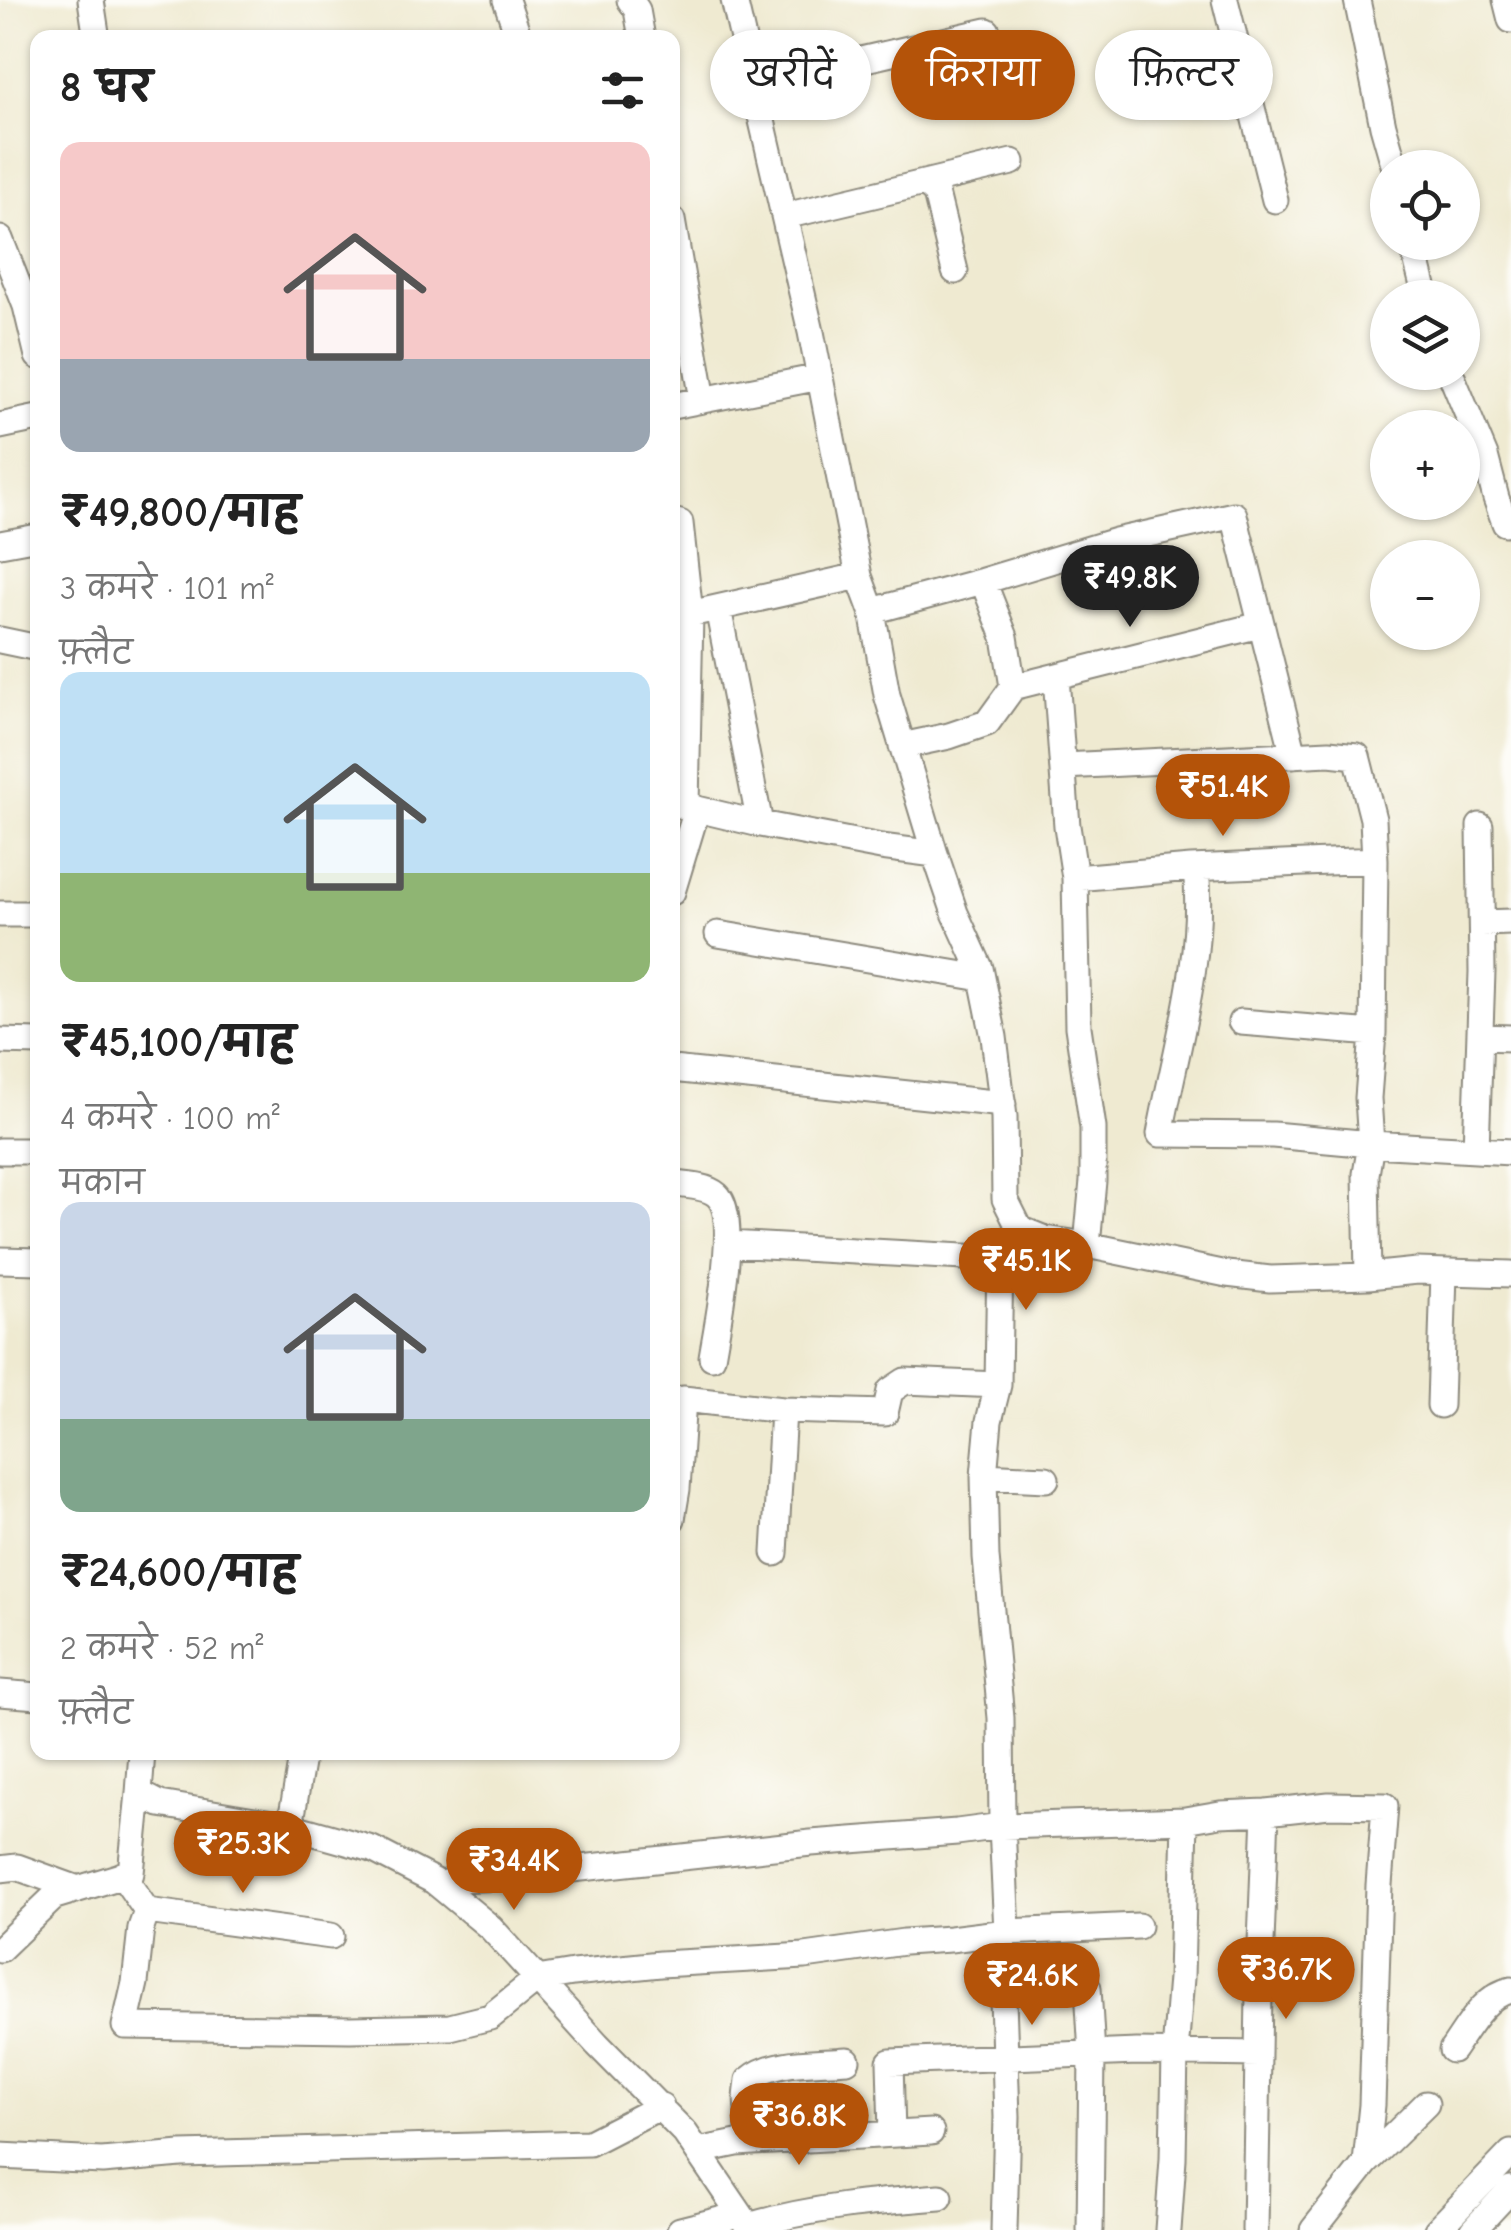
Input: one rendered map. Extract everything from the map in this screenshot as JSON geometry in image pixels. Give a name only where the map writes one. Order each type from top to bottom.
[{"type":"street","points":[[91,0],[96,30]]},
{"type":"street","points":[[506,0],[516,30]]},
{"type":"street","points":[[630,0],[640,30]]},
{"type":"street","points":[[734,0],[740,30]]},
{"type":"street","points":[[1225,0],[1275,200]]},
{"type":"street","points":[[1357,0],[1390,150]]},
{"type":"street","points":[[1506,0],[1511,20]]},
{"type":"street","points":[[761,120],[786,216],[887,695],[955,913],[980,968],[1003,1104],[1004,1199],[1020,1229],[1045,1239],[1270,1279],[1417,1271],[1511,1274]]},
{"type":"street","points":[[786,216],[1012,162]]},
{"type":"street","points":[[925,183],[936,193],[955,272]]},
{"type":"street","points":[[0,239],[30,300]]},
{"type":"street","points":[[680,266],[703,400]]},
{"type":"street","points":[[680,404],[820,376]]},
{"type":"street","points":[[1457,390],[1485,456],[1506,522]]},
{"type":"street","points":[[0,426],[30,420]]},
{"type":"street","points":[[872,611],[1116,541],[1234,515],[1294,755]]},
{"type":"street","points":[[680,523],[690,614],[685,806],[680,839]]},
{"type":"street","points":[[0,544],[30,538]]},
{"type":"street","points":[[690,614],[859,576]]},
{"type":"street","points":[[983,580],[1005,638],[1012,687]]},
{"type":"street","points":[[718,608],[760,824]]},
{"type":"street","points":[[902,746],[986,723],[1012,687],[1260,625]]},
{"type":"street","points":[[0,640],[30,646]]},
{"type":"street","points":[[1056,677],[1074,878],[1078,1027],[1093,1128],[1087,1245]]},
{"type":"street","points":[[1063,766],[1294,755],[1357,756],[1373,819],[1375,860],[1373,1032],[1368,1098],[1371,1144],[1366,1174],[1368,1276]]},
{"type":"street","points":[[685,806],[760,824],[935,854]]},
{"type":"street","points":[[1476,1150],[1481,1037],[1480,826]]},
{"type":"street","points":[[1074,878],[1375,860]]},
{"type":"street","points":[[1196,868],[1192,969],[1160,1134],[1272,1136],[1511,1152]]},
{"type":"street","points":[[0,914],[30,914]]},
{"type":"street","points":[[1482,923],[1511,922]]},
{"type":"street","points":[[718,934],[982,978]]},
{"type":"street","points":[[1240,1022],[1373,1032]]},
{"type":"street","points":[[1481,1037],[1511,1038]]},
{"type":"street","points":[[0,1042],[30,1042]]},
{"type":"street","points":[[680,1070],[1003,1104]]},
{"type":"street","points":[[0,1151],[30,1151]]},
{"type":"street","points":[[680,1186],[714,1192],[722,1200],[728,1222],[712,1357]]},
{"type":"street","points":[[1007,1932],[1001,1718],[986,1557],[984,1476],[989,1421],[998,1385],[1000,1252],[1020,1229]]},
{"type":"street","points":[[728,1244],[1000,1259]]},
{"type":"street","points":[[0,1260],[30,1260]]},
{"type":"street","points":[[1440,1405],[1444,1272]]},
{"type":"street","points":[[680,1399],[783,1410],[885,1413],[890,1391],[905,1381],[998,1385]]},
{"type":"street","points":[[775,1553],[783,1410]]},
{"type":"street","points":[[984,1476],[1046,1479]]},
{"type":"street","points":[[0,1693],[30,1695]]},
{"type":"street","points":[[0,1949],[55,1896],[131,1873],[141,1760]]},
{"type":"street","points":[[290,1826],[302,1760]]},
{"type":"street","points":[[139,1794],[160,1804],[290,1826],[372,1848],[439,1886],[491,1928],[597,2044],[661,2106],[698,2151],[746,2224]]},
{"type":"street","points":[[439,1886],[460,1879],[1002,1826],[1185,1820],[1329,1805],[1385,1806],[1366,2163]]},
{"type":"street","points":[[1254,2230],[1266,1812]]},
{"type":"street","points":[[1168,2230],[1185,1820]]},
{"type":"street","points":[[0,1869],[17,1867],[78,1889]]},
{"type":"street","points":[[122,1876],[147,1912],[331,1936]]},
{"type":"street","points":[[147,1912],[125,2026],[450,2027],[490,2017],[537,1979],[613,1968],[805,1956],[1007,1932],[1138,1926]]},
{"type":"street","points":[[1088,1988],[1092,2054],[1090,2230]]},
{"type":"street","points":[[1452,2050],[1486,2003],[1511,1990]]},
{"type":"street","points":[[1004,1999],[1004,2230]]},
{"type":"street","points":[[892,2134],[890,2062],[1092,2054],[1258,2054]]},
{"type":"street","points":[[750,2142],[749,2080],[760,2071],[783,2066],[847,2060]]},
{"type":"street","points":[[1313,2230],[1366,2163],[1426,2104]]},
{"type":"street","points":[[0,2156],[102,2162],[181,2154],[589,2142],[661,2106]]},
{"type":"street","points":[[698,2151],[750,2142],[930,2132]]},
{"type":"street","points":[[1436,2230],[1511,2153]]},
{"type":"street","points":[[1474,2230],[1511,2189]]},
{"type":"street","points":[[680,2230],[940,2196]]}]
